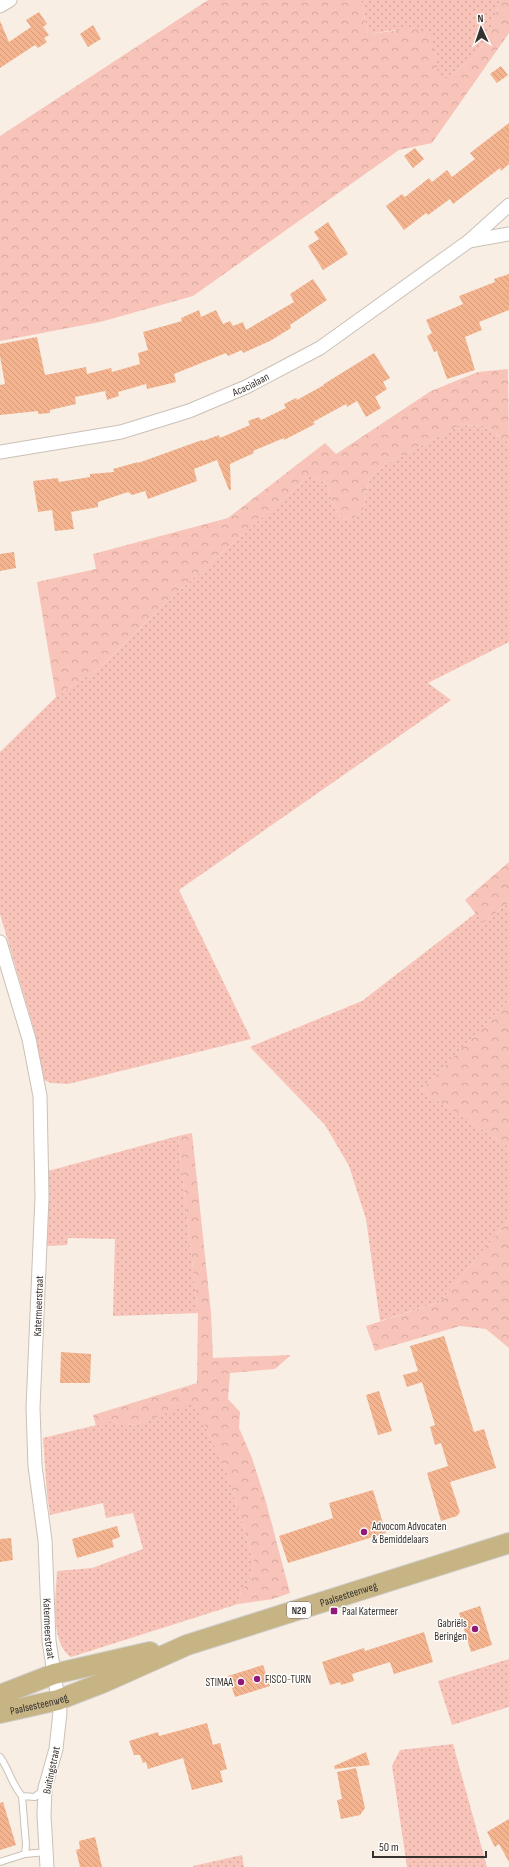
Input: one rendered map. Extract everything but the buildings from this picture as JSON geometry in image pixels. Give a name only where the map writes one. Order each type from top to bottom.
[{"type":"main road","name":"Paalsesteenweg","points":[[0,1695],[54,1674],[187,1645],[509,1543]]},
{"type":"main road","name":"Paalsesteenweg","points":[[0,1713],[58,1700],[102,1683],[187,1645]]},
{"type":"street","points":[[0,6],[10,0]]},
{"type":"street","name":"Acacialaan","points":[[0,452],[121,432],[190,411],[246,387],[320,348],[469,241],[509,205]]},
{"type":"street","name":"Acacialaan","points":[[469,241],[509,234]]},
{"type":"street","name":"Katermeerstraat","points":[[0,942],[30,1038],[40,1096],[42,1197],[33,1415],[35,1466],[45,1540],[47,1621],[54,1674]]},
{"type":"street","name":"Buitingstraat","points":[[47,1867],[44,1815],[45,1788],[56,1749],[60,1726],[54,1674]]},
{"type":"lane","points":[[0,1757],[7,1767],[16,1790],[22,1796],[26,1845],[25,1854]]},
{"type":"lane","points":[[22,1796],[35,1797],[45,1788]]},
{"type":"lane","points":[[0,1862],[25,1854],[46,1852]]},
{"type":"green space","points":[[208,0],[361,0],[368,34],[417,28],[431,36],[440,83],[476,56],[489,33],[500,0],[509,0],[509,33],[432,143],[399,150],[193,296],[100,322],[0,341],[0,136]]},
{"type":"green space","points":[[361,0],[500,1],[489,33],[476,56],[440,83],[395,30],[368,34]]},
{"type":"green space","points":[[508,369],[509,443],[484,426],[460,425],[386,464],[369,478],[363,512],[351,519],[340,518],[335,509],[326,483],[309,476],[163,605],[102,666],[56,697],[37,582],[96,569],[93,554],[228,518],[325,443],[336,454],[431,391],[478,372]]},
{"type":"green space","points":[[460,425],[484,426],[509,443],[509,642],[428,683],[451,700],[179,890],[251,1039],[68,1084],[51,1083],[44,1080],[33,1026],[0,914],[0,752],[56,697],[102,666],[163,605],[309,476],[326,483],[335,509],[340,518],[351,519],[363,512],[369,478],[386,464]]},
{"type":"green space","points":[[509,862],[509,902],[483,923],[465,900]]},
{"type":"green space","points":[[509,902],[509,1000],[421,1090],[509,1147],[509,1220],[440,1302],[380,1321],[366,1219],[349,1166],[325,1125],[250,1047],[362,1001],[476,913],[483,923]]},
{"type":"green space","points":[[509,1000],[509,1147],[421,1090]]},
{"type":"green space","points":[[192,1133],[211,1313],[213,1358],[291,1355],[275,1369],[230,1373],[228,1399],[240,1412],[239,1428],[252,1458],[266,1502],[290,1593],[273,1599],[238,1604],[241,1591],[250,1579],[254,1562],[227,1473],[194,1403],[138,1424],[125,1425],[113,1421],[96,1426],[93,1415],[197,1383],[198,1313],[178,1136]]},
{"type":"green space","points":[[178,1136],[198,1313],[113,1316],[115,1239],[68,1238],[67,1245],[46,1246],[48,1171]]},
{"type":"green space","points":[[509,1220],[509,1348],[486,1329],[460,1326],[375,1351],[366,1326],[440,1302]]},
{"type":"green space","points":[[194,1402],[227,1473],[254,1562],[250,1579],[241,1591],[238,1604],[71,1657],[64,1650],[59,1641],[57,1630],[55,1605],[57,1571],[92,1568],[143,1549],[133,1513],[106,1518],[103,1503],[50,1515],[43,1438],[113,1421],[125,1425],[138,1424]]},
{"type":"green space","points":[[509,1659],[509,1707],[452,1725],[438,1681]]},
{"type":"green space","points":[[453,1744],[487,1867],[407,1867],[392,1766],[400,1750]]},
{"type":"green space","points":[[242,1855],[244,1867],[193,1866]]},
{"type":"place","name":"Advocom Advocaten & Bemiddelaars","points":[[364,1532]]},
{"type":"place","name":"Paal Katermeer","points":[[334,1611]]},
{"type":"place","name":"Gabriëls Beringen","points":[[475,1629]]},
{"type":"place","name":"FISCO-TURN","points":[[257,1679]]},
{"type":"place","name":"STIMAA","points":[[241,1682]]}]
